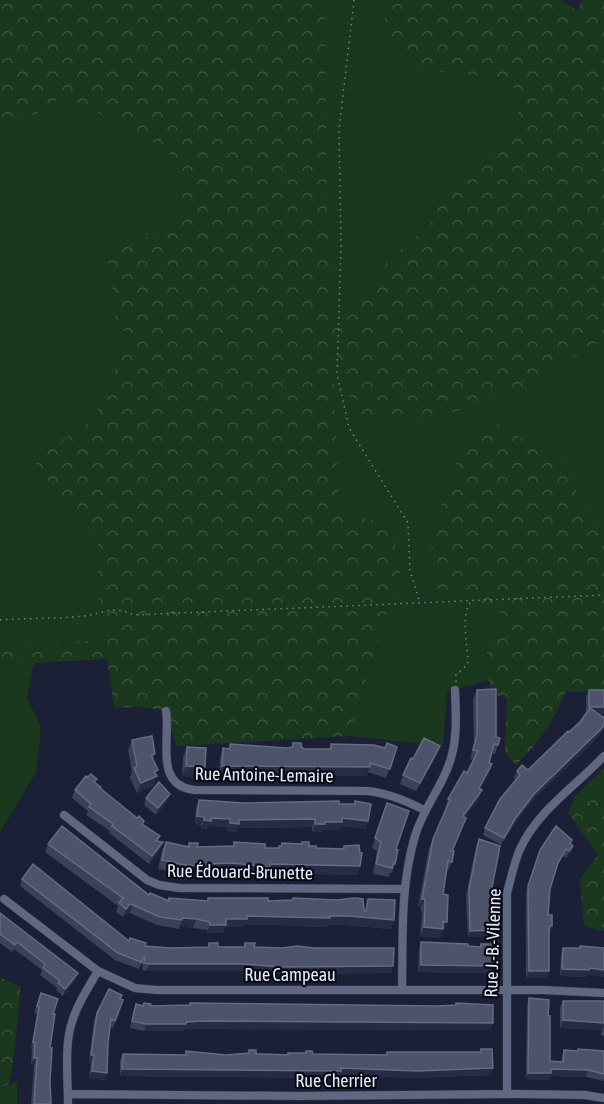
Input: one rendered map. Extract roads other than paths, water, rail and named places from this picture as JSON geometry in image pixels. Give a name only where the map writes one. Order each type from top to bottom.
[{"type":"street","points":[[402,990],[404,889],[415,837],[424,810],[448,769],[454,750],[455,690]]},
{"type":"street","name":"Rue Antoine-Lemaire","points":[[166,711],[166,764],[169,773],[183,788],[195,790],[367,791],[402,798],[424,810]]},
{"type":"street","name":"Rue J.-B.-Vilenne","points":[[507,1094],[507,893],[512,870],[531,830],[545,813],[604,756]]},
{"type":"street","name":"Rue Édouard-Brunette","points":[[64,815],[141,875],[159,885],[179,888],[404,889]]},
{"type":"street","name":"Rue Campeau","points":[[4,899],[98,971],[135,988],[506,992],[543,990],[604,993]]},
{"type":"street","points":[[68,1104],[68,1036],[81,999],[98,971]]},
{"type":"street","name":"Rue Cherrier","points":[[68,1094],[289,1100],[384,1100],[507,1094],[585,1095],[604,1098]]}]
